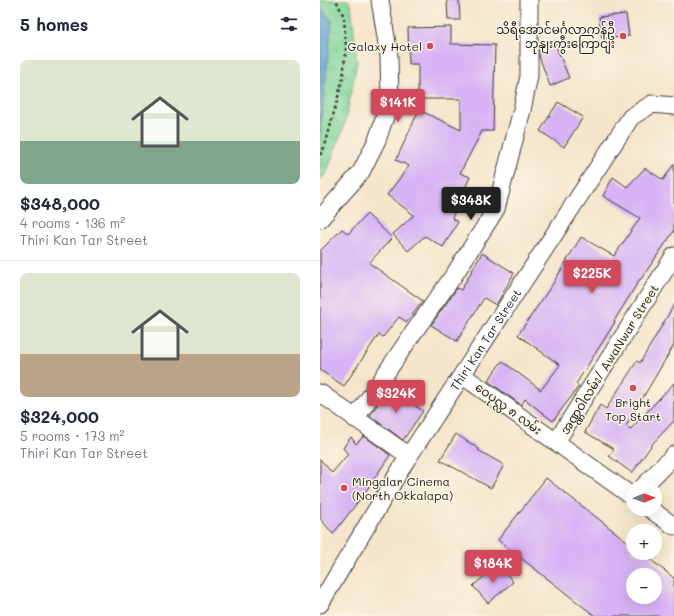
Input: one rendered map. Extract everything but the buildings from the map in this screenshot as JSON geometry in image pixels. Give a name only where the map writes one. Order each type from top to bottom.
[{"type":"street","points":[[320,219],[362,172],[377,140],[390,102],[389,56],[380,0]]},
{"type":"street","points":[[356,418],[454,275],[496,208],[522,110],[529,76],[529,0]]},
{"type":"street","name":"Thiri Kan Tar Street","points":[[320,604],[409,456],[631,117],[652,104],[674,106]]},
{"type":"street","name":"အဏ္ဏဝါလမ်း/ AwaNwar Street","points":[[556,442],[674,256]]},
{"type":"street","name":"ဝေပုလ္လ ၈ လမ်း","points":[[462,375],[626,492]]},
{"type":"street","points":[[320,393],[409,456]]},
{"type":"street","points":[[650,480],[674,455]]},
{"type":"street","points":[[660,516],[674,526]]},
{"type":"path","points":[[320,155],[325,146],[335,111],[344,70],[346,48],[344,16],[336,0]]},
{"type":"green space","points":[[320,0],[348,0],[351,5],[357,62],[345,123],[326,174],[320,179]]},
{"type":"water","points":[[320,7],[332,21],[320,133]]},
{"type":"place","name":"သိရီအောင်မင်္ဂလာကန်ဦ ဘုနျးကွီးကြောငျး","points":[[623,36]]},
{"type":"place","name":"Galaxy Hotel","points":[[430,46]]},
{"type":"place","name":"Bright Top Start","points":[[633,388]]},
{"type":"place","name":"Mingalar Cinema (North Okkalapa)","points":[[344,488]]}]
